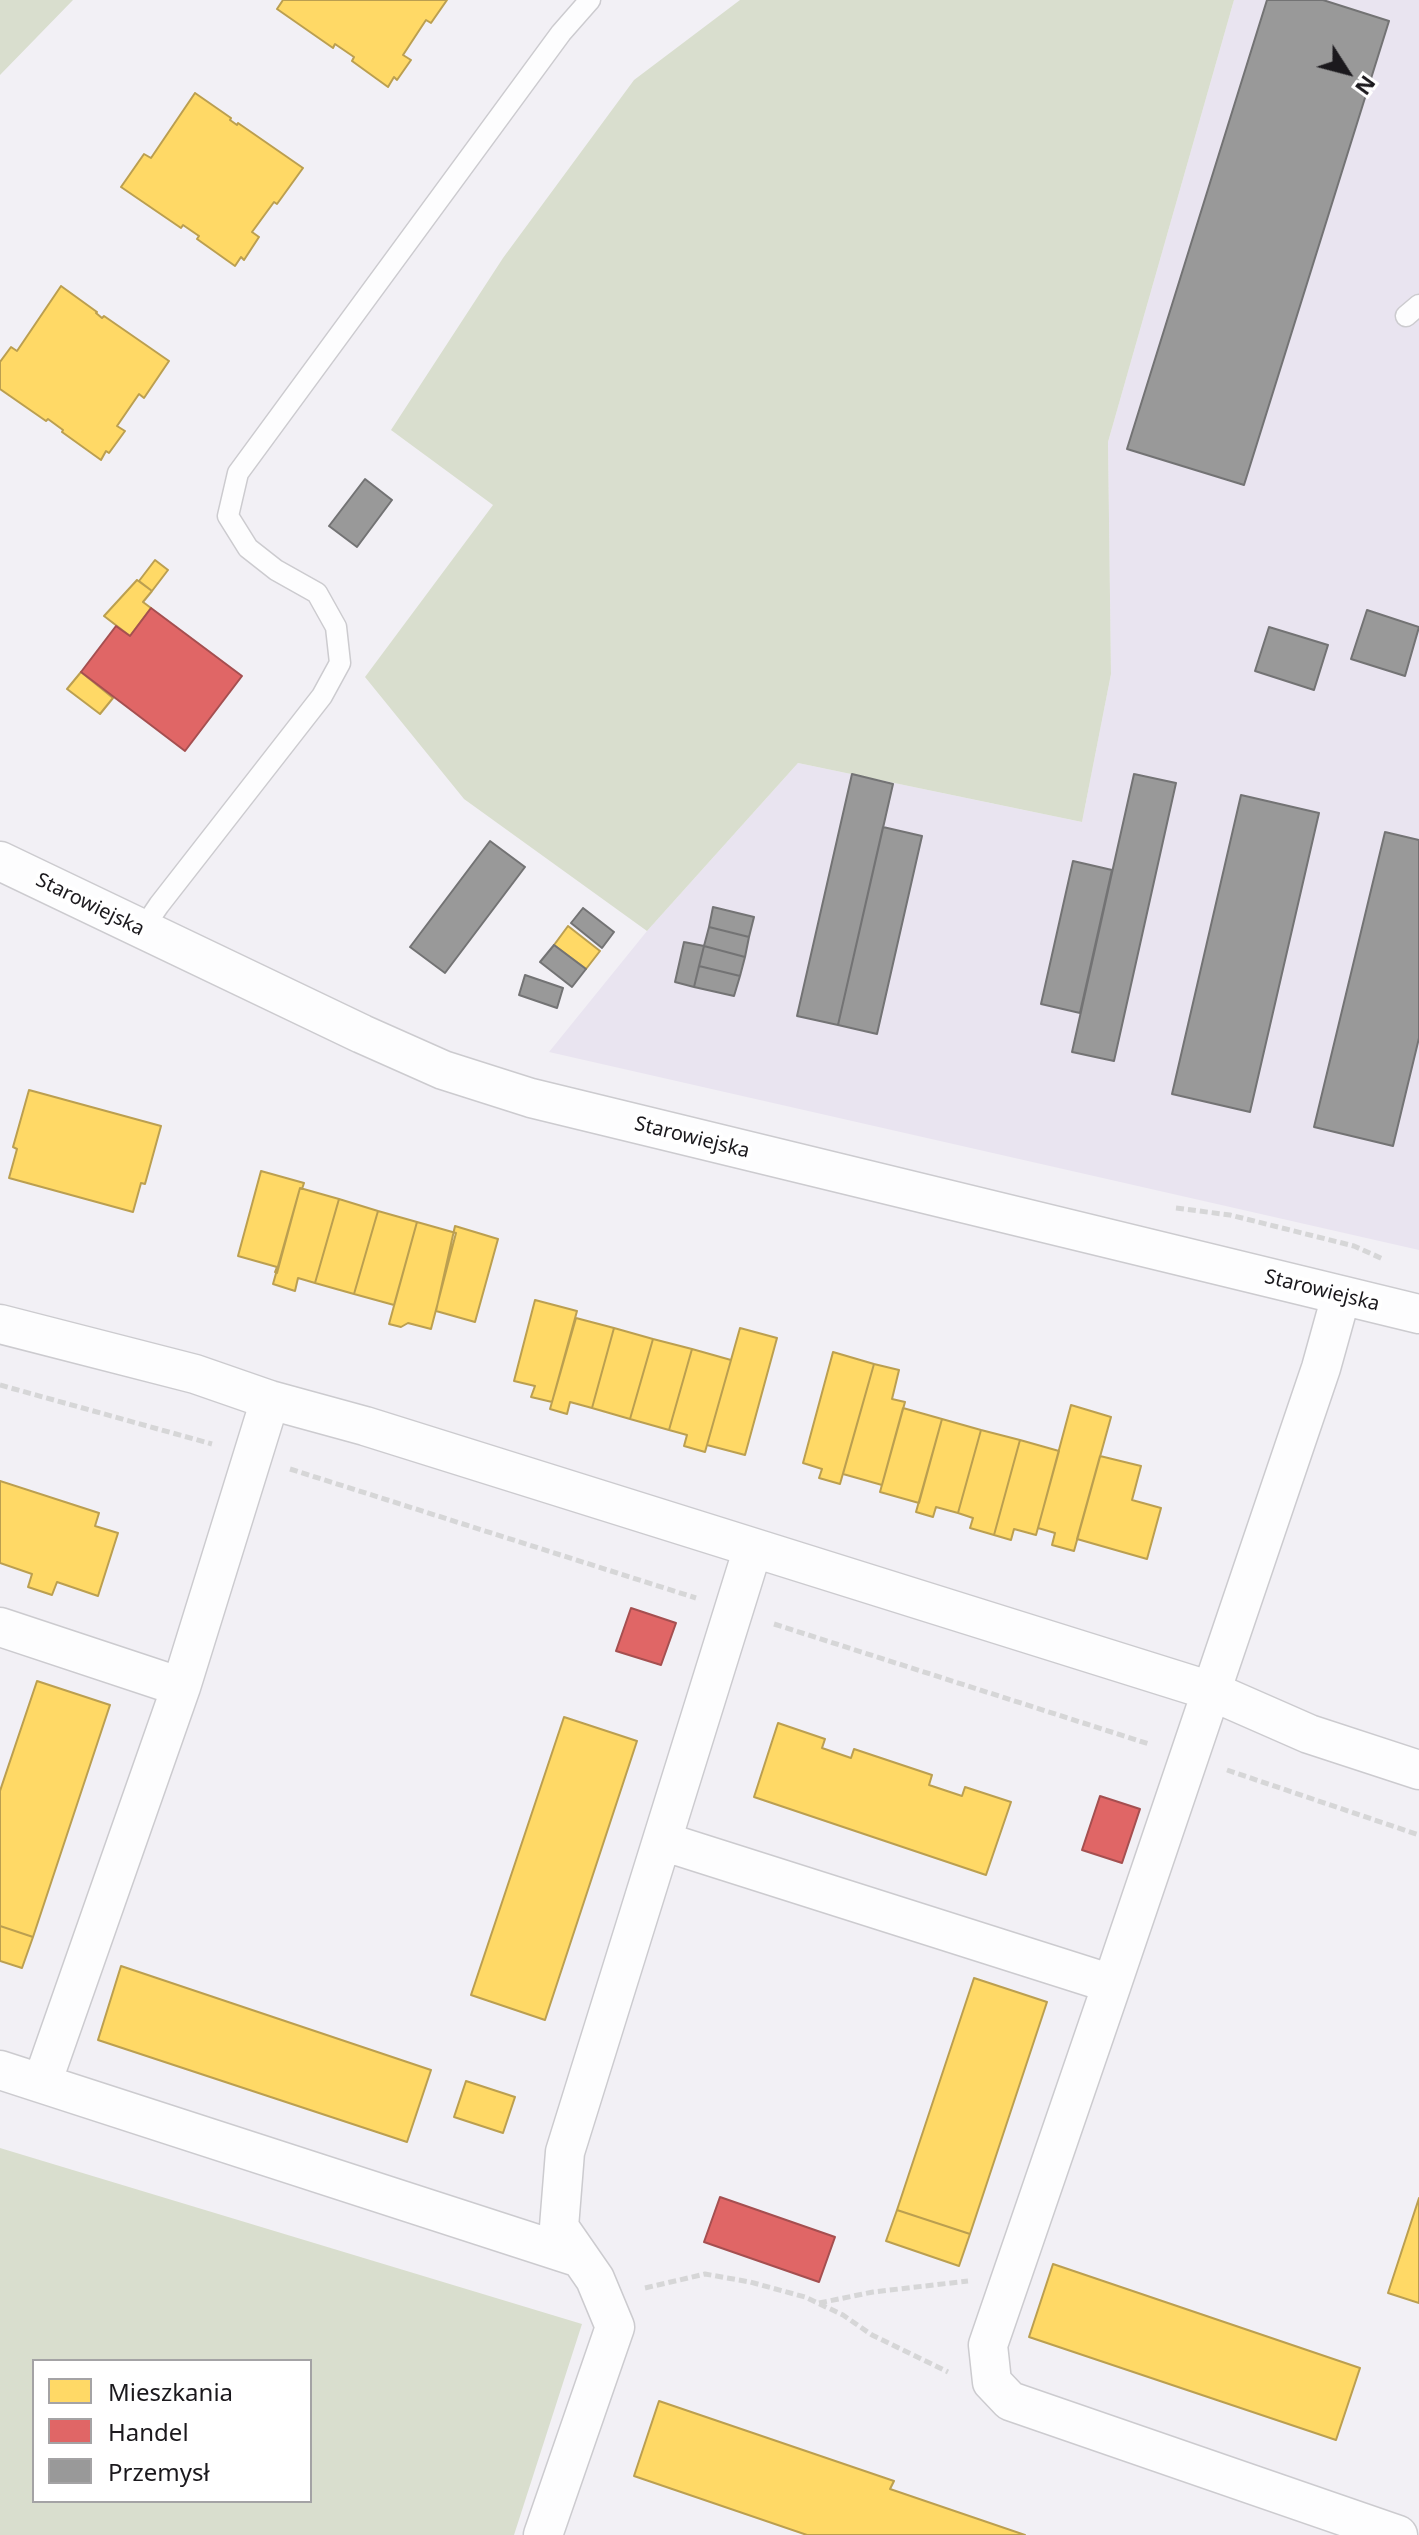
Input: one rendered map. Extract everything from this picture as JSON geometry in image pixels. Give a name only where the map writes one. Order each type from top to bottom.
[{"type":"street","name":"Starowiejska","points":[[0,861],[443,1070],[531,1098],[1419,1314]]},
{"type":"street","points":[[1341,1296],[1321,1368],[988,2345],[992,2382],[1010,2401],[1398,2535]]},
{"type":"street","points":[[0,1324],[195,1374],[270,1400],[365,1426],[1211,1691],[1309,1734],[1419,1770]]},
{"type":"street","points":[[42,2083],[181,1687],[270,1400]]},
{"type":"street","points":[[544,2535],[615,2327],[595,2279],[559,2227],[565,2152],[753,1548]]},
{"type":"street","points":[[0,1627],[181,1687]]},
{"type":"street","points":[[662,1841],[1112,1984]]},
{"type":"street","points":[[0,2070],[580,2258]]},
{"type":"lane","points":[[142,930],[322,696],[340,663],[336,627],[317,593],[276,570],[248,548],[228,516],[238,473],[561,33],[590,0]]},
{"type":"path","points":[[1163,1208],[1230,1215],[1354,1246],[1393,1263]]},
{"type":"path","points":[[602,2298],[705,2274],[750,2282],[805,2297],[872,2335],[956,2376],[992,2382]]},
{"type":"path","points":[[818,2303],[873,2292],[1012,2275]]},
{"type":"shaded area","points":[[1234,0],[1419,0],[1419,1250],[549,1052],[647,931],[798,763],[1082,822],[1111,674],[1108,442]]},
{"type":"green space","points":[[0,0],[73,0],[0,75]]},
{"type":"green space","points":[[740,0],[1234,0],[1108,442],[1111,674],[1082,822],[798,763],[647,931],[464,799],[365,677],[493,505],[391,430],[503,258],[634,80]]},
{"type":"green space","points":[[0,2148],[582,2324],[514,2535],[0,2535]]},
{"type":"building: Mieszkania","points":[[283,0],[447,0],[431,23],[426,20],[403,55],[411,60],[388,87],[352,61],[354,57],[335,44],[333,48],[277,9]]},
{"type":"building: Mieszkania","points":[[195,93],[303,168],[252,232],[259,237],[244,260],[241,257],[235,266],[197,239],[199,236],[183,225],[181,228],[121,187],[144,154],[151,158]]},
{"type":"building: Mieszkania","points":[[61,286],[102,318],[104,316],[169,361],[144,398],[139,394],[117,426],[125,431],[101,460],[48,419],[46,421],[0,389],[0,362],[11,347],[17,351]]},
{"type":"building: Mieszkania","points":[[155,560],[168,570],[152,591],[139,581]]},
{"type":"building: Mieszkania","points":[[137,580],[152,591],[143,602],[151,608],[130,636],[104,616]]},
{"type":"building: Mieszkania","points":[[81,672],[113,698],[100,714],[67,689]]},
{"type":"building: Mieszkania","points":[[568,926],[600,951],[586,969],[554,945]]},
{"type":"building: Mieszkania","points":[[29,1090],[161,1126],[145,1184],[141,1183],[133,1212],[9,1178],[17,1149],[13,1147]]},
{"type":"building: Mieszkania","points":[[261,1171],[304,1183],[277,1273],[277,1267],[238,1256]]},
{"type":"building: Mieszkania","points":[[300,1188],[339,1199],[315,1283],[298,1278],[295,1291],[273,1284]]},
{"type":"building: Mieszkania","points":[[339,1199],[378,1211],[354,1294],[315,1283]]},
{"type":"building: Mieszkania","points":[[378,1211],[417,1222],[394,1305],[354,1294]]},
{"type":"building: Mieszkania","points":[[417,1222],[456,1233],[431,1329],[408,1323],[401,1327],[389,1324]]},
{"type":"building: Mieszkania","points":[[455,1226],[498,1239],[475,1322],[436,1311]]},
{"type":"building: Mieszkania","points":[[535,1300],[577,1311],[552,1402],[531,1397],[535,1386],[514,1381]]},
{"type":"building: Mieszkania","points":[[576,1318],[614,1328],[592,1408],[570,1402],[567,1414],[550,1409]]},
{"type":"building: Mieszkania","points":[[614,1328],[653,1339],[630,1419],[592,1408]]},
{"type":"building: Mieszkania","points":[[740,1328],[777,1338],[745,1455],[707,1445]]},
{"type":"building: Mieszkania","points":[[653,1339],[692,1349],[669,1430],[630,1419]]},
{"type":"building: Mieszkania","points":[[692,1349],[731,1360],[705,1452],[684,1446],[687,1435],[669,1430]]},
{"type":"building: Mieszkania","points":[[833,1352],[874,1364],[840,1484],[819,1478],[822,1469],[803,1463]]},
{"type":"building: Mieszkania","points":[[874,1364],[899,1370],[892,1399],[905,1402],[882,1485],[843,1474]]},
{"type":"building: Mieszkania","points":[[1071,1405],[1111,1417],[1074,1551],[1052,1545],[1055,1533],[1038,1528]]},
{"type":"building: Mieszkania","points":[[903,1408],[942,1419],[919,1503],[880,1492]]},
{"type":"building: Mieszkania","points":[[942,1419],[981,1430],[958,1513],[936,1507],[933,1517],[916,1512]]},
{"type":"building: Mieszkania","points":[[981,1430],[1020,1440],[994,1535],[970,1528],[973,1518],[958,1513]]},
{"type":"building: Mieszkania","points":[[1020,1440],[1059,1451],[1036,1535],[1014,1529],[1011,1540],[994,1535]]},
{"type":"building: Mieszkania","points":[[1100,1456],[1141,1466],[1132,1500],[1161,1508],[1147,1559],[1077,1539]]},
{"type":"building: Mieszkania","points":[[0,1481],[99,1513],[95,1526],[118,1533],[98,1596],[57,1582],[52,1595],[28,1587],[32,1574],[0,1563]]},
{"type":"building: Mieszkania","points":[[37,1681],[110,1705],[33,1937],[0,1926],[0,1791]]},
{"type":"building: Mieszkania","points":[[564,1717],[637,1741],[545,2020],[471,1995]]},
{"type":"building: Mieszkania","points":[[778,1723],[825,1739],[822,1748],[851,1758],[854,1749],[932,1775],[929,1785],[962,1796],[965,1787],[1011,1802],[986,1875],[754,1797]]},
{"type":"building: Mieszkania","points":[[0,1926],[33,1937],[22,1968],[0,1961]]},
{"type":"building: Mieszkania","points":[[121,1966],[431,2070],[407,2142],[98,2040]]},
{"type":"building: Mieszkania","points":[[974,1978],[1047,2002],[970,2234],[897,2210]]},
{"type":"building: Mieszkania","points":[[466,2081],[515,2097],[503,2133],[454,2117]]},
{"type":"building: Mieszkania","points":[[1419,2198],[1419,2303],[1388,2293]]},
{"type":"building: Mieszkania","points":[[897,2210],[970,2234],[959,2266],[886,2241]]},
{"type":"building: Mieszkania","points":[[1053,2264],[1360,2368],[1336,2440],[1029,2337]]},
{"type":"building: Mieszkania","points":[[659,2401],[894,2481],[890,2489],[1025,2535],[807,2535],[634,2476]]},
{"type":"building: Handel","points":[[151,608],[242,676],[185,751],[81,672],[116,626],[130,636]]},
{"type":"building: Handel","points":[[631,1608],[676,1623],[661,1665],[616,1651]]},
{"type":"building: Handel","points":[[1100,1796],[1140,1809],[1122,1863],[1082,1850]]},
{"type":"building: Handel","points":[[720,2197],[835,2237],[819,2282],[704,2242]]},
{"type":"building: Przemysł","points":[[1267,0],[1323,0],[1389,21],[1244,485],[1127,449]]},
{"type":"building: Przemysł","points":[[365,479],[392,500],[357,547],[329,526]]},
{"type":"building: Przemysł","points":[[1367,610],[1419,627],[1405,676],[1351,659]]},
{"type":"building: Przemysł","points":[[1269,627],[1328,645],[1314,690],[1255,671]]},
{"type":"building: Przemysł","points":[[852,774],[893,784],[838,1025],[797,1016]]},
{"type":"building: Przemysł","points":[[1134,774],[1176,783],[1114,1061],[1072,1052]]},
{"type":"building: Przemysł","points":[[1241,795],[1319,813],[1250,1112],[1172,1094]]},
{"type":"building: Przemysł","points":[[883,827],[922,836],[877,1034],[838,1025]]},
{"type":"building: Przemysł","points":[[1385,832],[1419,840],[1419,1038],[1393,1146],[1314,1127]]},
{"type":"building: Przemysł","points":[[490,841],[525,867],[445,973],[410,947]]},
{"type":"building: Przemysł","points":[[1073,861],[1112,870],[1080,1013],[1041,1004]]},
{"type":"building: Przemysł","points":[[713,907],[754,917],[749,937],[709,927]]},
{"type":"building: Przemysł","points":[[583,908],[614,932],[602,948],[571,923]]},
{"type":"building: Przemysł","points":[[709,927],[749,937],[745,957],[704,946]]},
{"type":"building: Przemysł","points":[[684,942],[704,946],[694,987],[675,982]]},
{"type":"building: Przemysł","points":[[554,945],[586,969],[572,987],[540,962]]},
{"type":"building: Przemysł","points":[[704,946],[745,957],[740,976],[699,966]]},
{"type":"building: Przemysł","points":[[699,966],[740,976],[734,996],[694,987]]},
{"type":"building: Przemysł","points":[[525,975],[563,988],[557,1008],[519,995]]}]
